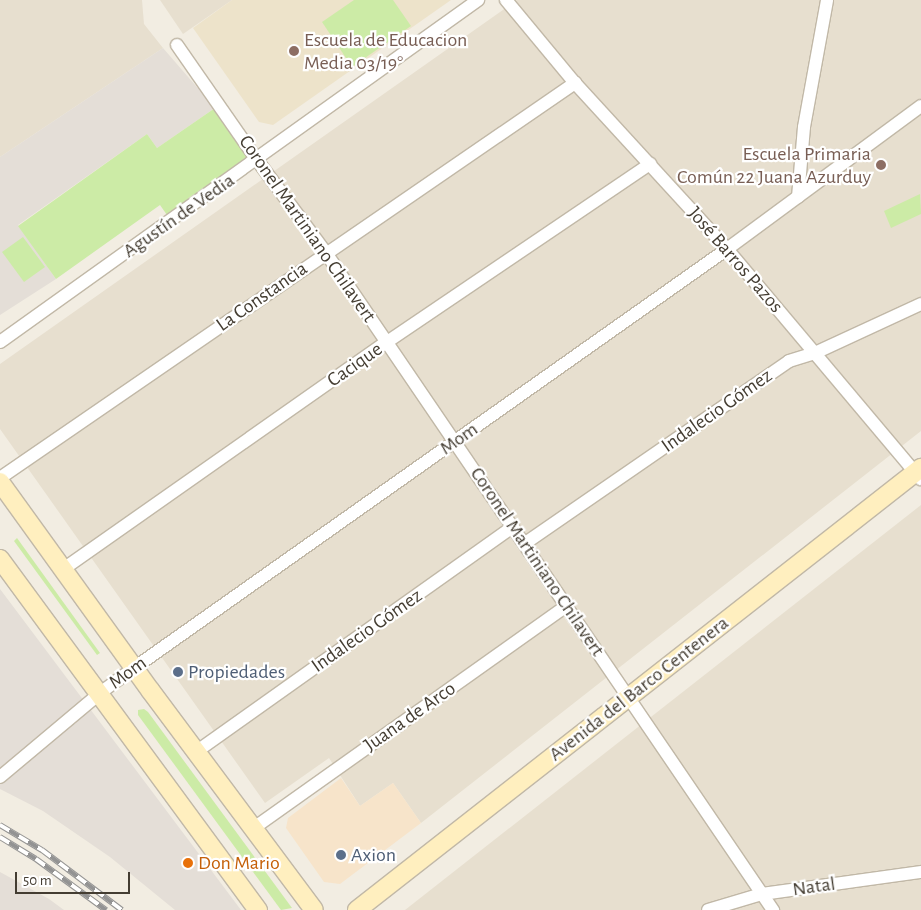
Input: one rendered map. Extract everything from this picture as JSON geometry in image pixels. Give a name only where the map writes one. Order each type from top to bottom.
[{"type":"main road","name":"Avenida del Barco Centenera","points":[[357,910],[628,697],[919,473]]},
{"type":"main road","points":[[0,482],[62,570],[314,910]]},
{"type":"main road","points":[[0,559],[258,910]]},
{"type":"street","name":"Agustín de Vedia","points":[[0,342],[257,160],[478,0]]},
{"type":"street","name":"José Barros Pazos","points":[[506,0],[575,83],[727,249],[919,473]]},
{"type":"street","points":[[798,197],[804,127],[827,0]]},
{"type":"street","name":"Coronel Martiniano Chilavert","points":[[177,45],[257,160],[326,253],[773,910]]},
{"type":"street","name":"La Constancia","points":[[0,478],[575,83]]},
{"type":"street","name":"Mom","points":[[0,777],[100,693],[134,668],[727,249],[921,106]]},
{"type":"street","name":"Cacique","points":[[62,570],[387,342],[650,164]]},
{"type":"street","name":"Indalecio Gómez","points":[[524,544],[789,361],[815,353],[921,304]]},
{"type":"street","name":"Indalecio Gómez","points":[[196,752],[513,527]]},
{"type":"street","name":"Juana de Arco","points":[[254,828],[566,606]]},
{"type":"street","name":"Natal","points":[[708,910],[762,894],[921,872]]},
{"type":"shaded area","points":[[0,0],[142,0],[144,24],[163,48],[0,157]]},
{"type":"shaded area","points":[[160,0],[232,0],[183,34]]},
{"type":"shaded area","name":"Escuela de Educacion Media 03/19°","points":[[232,0],[451,0],[273,125],[259,122],[193,28]]},
{"type":"shaded area","points":[[517,0],[921,0],[921,431],[421,823],[393,783],[360,806],[329,758],[265,803],[0,429],[0,364]]},
{"type":"shaded area","points":[[163,48],[215,108],[157,148],[147,134],[18,225],[56,279],[0,315],[0,157]]},
{"type":"shaded area","points":[[921,505],[921,910],[405,910]]},
{"type":"shaded area","points":[[0,589],[241,910],[175,910],[110,857],[43,811],[0,789]]},
{"type":"shaded area","name":"Axion","points":[[341,778],[360,806],[393,783],[421,823],[340,884],[324,882],[286,828],[288,818]]},
{"type":"shaded area","points":[[0,872],[49,899],[64,910],[0,910]]},
{"type":"green space","points":[[354,0],[393,0],[411,26],[352,67],[322,22]]},
{"type":"green space","points":[[215,108],[250,158],[167,215],[160,205],[56,279],[18,226],[147,134],[157,148]]},
{"type":"green space","points":[[920,194],[921,214],[891,228],[884,211]]},
{"type":"green space","points":[[23,237],[45,267],[24,282],[2,252]]},
{"type":"green space","points":[[17,538],[100,653],[97,655],[14,541]]},
{"type":"green space","points":[[144,709],[292,908],[281,910],[138,715],[138,710]]},
{"type":"railway","points":[[0,825],[42,850],[122,910]]},
{"type":"railway","points":[[0,837],[36,859],[106,910]]},
{"type":"place","name":"Escuela de Educacion Media 03/19°","points":[[294,51]]},
{"type":"place","name":"Escuela Primaria Común 22 Juana Azurduy","points":[[881,165]]},
{"type":"place","name":"Propiedades","points":[[178,672]]},
{"type":"place","name":"Axion","points":[[341,855]]},
{"type":"place","name":"Don Mario","points":[[188,863]]}]
